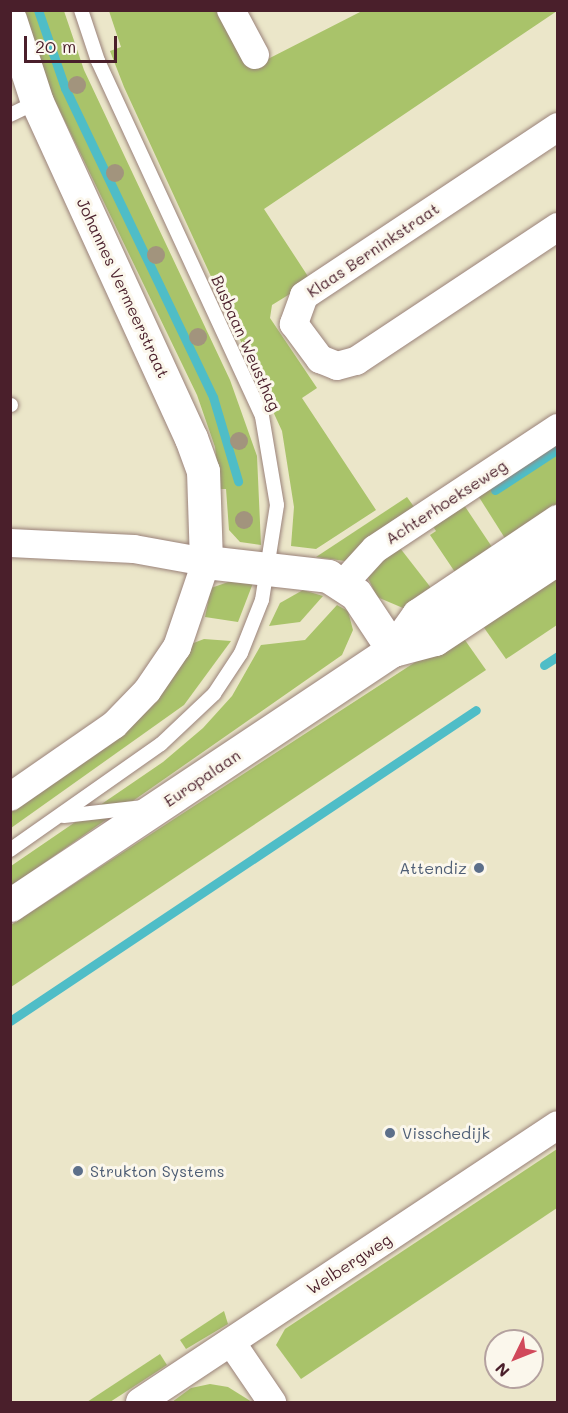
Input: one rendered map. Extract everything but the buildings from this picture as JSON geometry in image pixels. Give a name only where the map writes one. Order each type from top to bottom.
[{"type":"street","points":[[231,10],[255,56]]},
{"type":"street","name":"Johannes Vermeerstraat","points":[[10,19],[24,109],[191,438],[203,471],[206,562]]},
{"type":"street","name":"Klaas Berninkstraat","points":[[558,127],[304,296],[294,324],[320,359],[337,366],[356,361],[558,226]]},
{"type":"street","name":"Achterhoekseweg","points":[[343,584],[375,549],[558,428]]},
{"type":"street","name":"Europalaan","points":[[393,650],[418,615],[558,521]]},
{"type":"street","points":[[10,543],[134,549],[206,562],[328,576],[356,594],[393,650]]},
{"type":"street","name":"Europalaan","points":[[10,905],[393,650],[435,639],[558,558]]},
{"type":"street","points":[[10,797],[114,725],[147,691],[177,647],[206,562]]},
{"type":"street","name":"Welbergweg","points":[[140,1402],[558,1125]]},
{"type":"street","points":[[231,1342],[272,1402]]},
{"type":"lane","name":"Busbaan Weusthag","points":[[10,850],[62,816],[200,712],[241,653],[269,569],[277,506],[262,416],[98,61],[81,10]]},
{"type":"lane","points":[[62,816],[161,805]]},
{"type":"green space","points":[[22,11],[64,11],[84,70],[230,380],[257,456],[261,545],[240,542],[229,530],[226,489],[220,489],[215,447],[197,395],[44,78]]},
{"type":"green space","points":[[109,11],[220,11],[262,62],[362,11],[557,11],[264,209],[311,281],[272,305],[270,318],[317,388],[302,398],[376,510],[316,549],[291,546],[294,507],[282,431],[124,87],[110,51],[121,47]]},
{"type":"green space","points":[[557,440],[557,510],[508,543],[477,494]]},
{"type":"green space","points":[[407,497],[417,511],[345,561],[316,557]]},
{"type":"green space","points":[[464,505],[496,553],[459,578],[430,535],[436,531],[430,522]]},
{"type":"green space","points":[[400,548],[435,593],[403,608],[377,597],[368,578],[369,571]]},
{"type":"green space","points":[[557,570],[557,625],[506,659],[480,622]]},
{"type":"green space","points":[[231,581],[253,583],[238,622],[205,617],[211,588]]},
{"type":"green space","points":[[303,590],[323,596],[300,622],[269,626],[280,603]]},
{"type":"green space","points":[[337,605],[348,611],[353,630],[342,655],[11,886],[11,866],[163,762],[203,728],[232,696],[261,645],[305,640]]},
{"type":"green space","points":[[460,633],[486,670],[11,987],[11,925]]},
{"type":"green space","points":[[204,639],[231,641],[184,705],[11,828],[11,808],[191,644]]},
{"type":"green space","points":[[557,1149],[557,1208],[301,1379],[276,1345],[285,1329]]},
{"type":"green space","points":[[224,1311],[228,1324],[186,1349],[180,1340]]},
{"type":"green space","points":[[160,1354],[167,1365],[110,1402],[87,1402]]},
{"type":"green space","points":[[210,1384],[228,1387],[252,1402],[172,1402],[191,1388]]},
{"type":"waterway","points":[[38,10],[65,88],[213,397],[238,481]]},
{"type":"waterway","points":[[495,490],[558,449]]},
{"type":"waterway","points":[[544,665],[558,656]]},
{"type":"waterway","points":[[10,1021],[476,710]]},
{"type":"place","name":"Attendiz","points":[[479,868]]},
{"type":"place","name":"Visschedijk","points":[[390,1133]]},
{"type":"place","name":"Strukton Systems","points":[[78,1171]]}]
